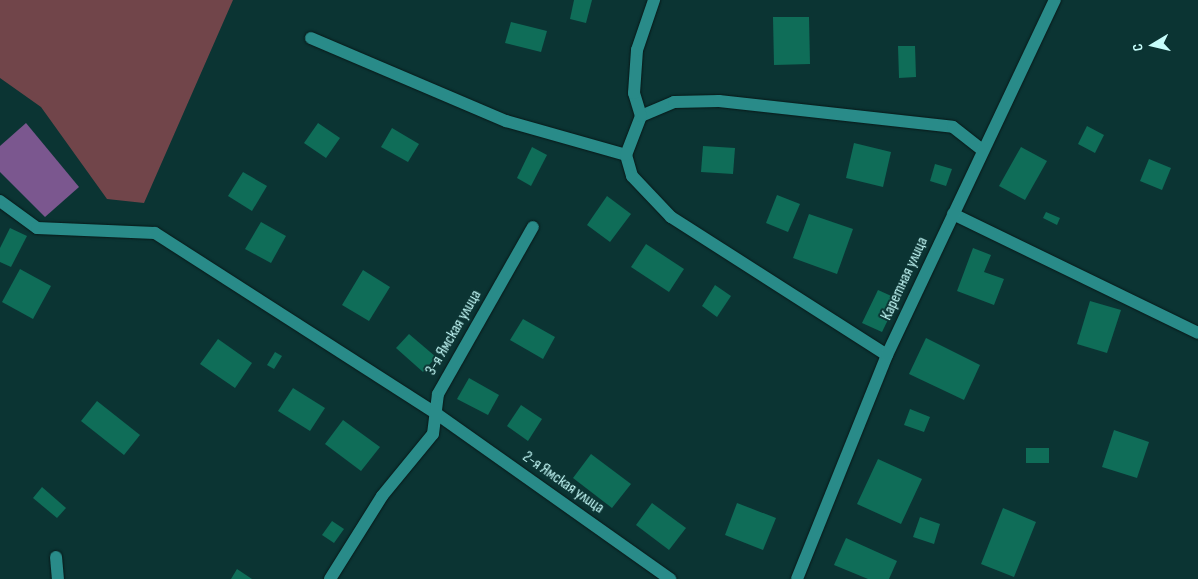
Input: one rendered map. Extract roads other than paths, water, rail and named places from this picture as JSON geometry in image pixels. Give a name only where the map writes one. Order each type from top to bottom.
[{"type":"street","points":[[654,0],[637,50],[634,93],[641,116],[626,155],[632,176],[671,217],[887,355]]},
{"type":"street","name":"Каретная улица","points":[[797,579],[887,355],[954,214],[981,149],[1055,0]]},
{"type":"street","points":[[311,38],[506,121],[626,155]]},
{"type":"street","points":[[641,116],[674,102],[719,101],[953,127],[981,149]]},
{"type":"street","name":"2-я Ямская улица","points":[[0,202],[37,228],[155,233],[437,414],[670,579]]},
{"type":"street","points":[[954,214],[1198,333]]},
{"type":"street","name":"3-я Ямская улица","points":[[330,579],[382,496],[433,434],[438,394],[533,228]]},
{"type":"street","points":[[56,557],[58,579]]}]
